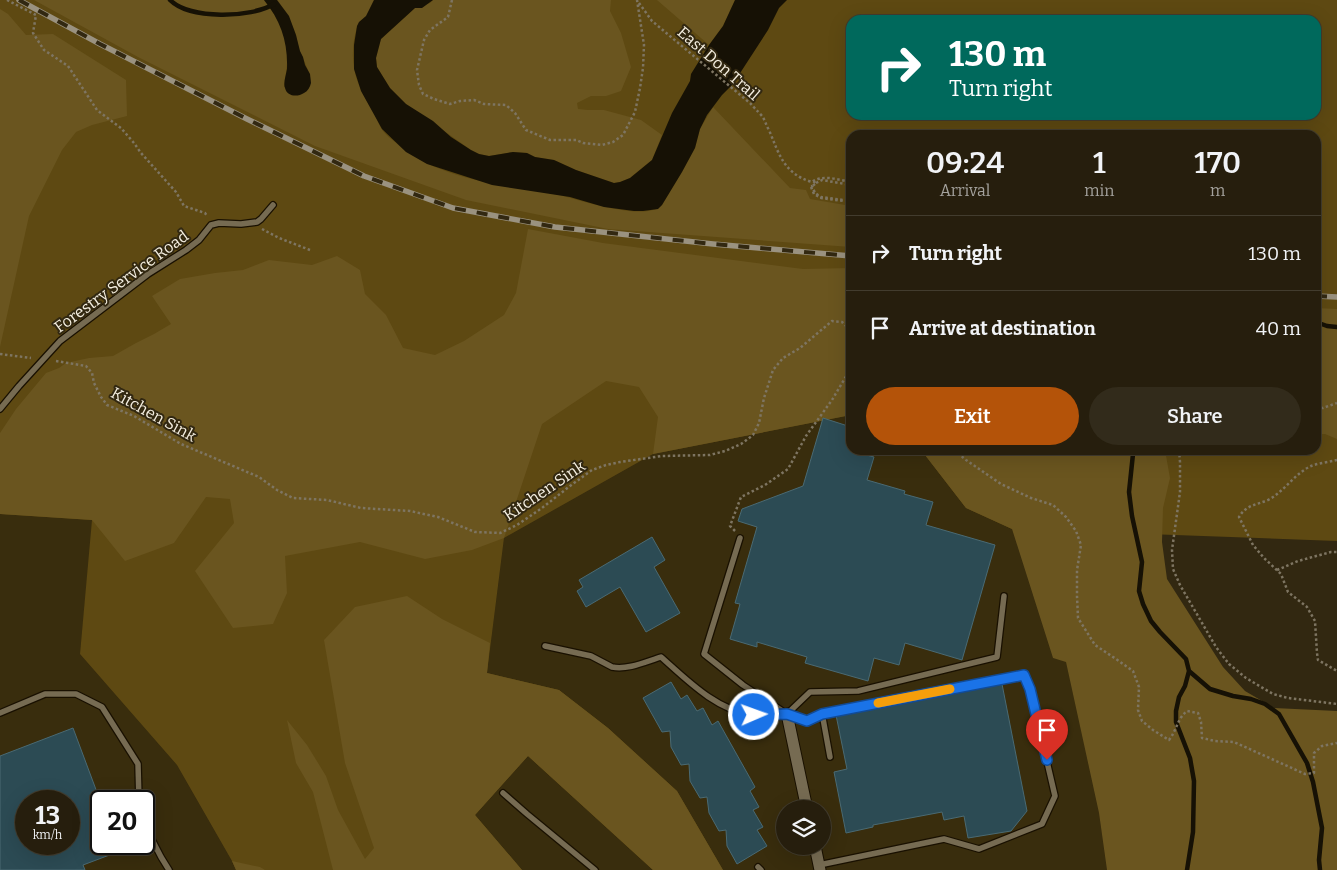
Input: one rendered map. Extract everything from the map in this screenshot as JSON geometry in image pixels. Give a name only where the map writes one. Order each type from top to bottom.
[{"type":"street","points":[[787,714],[805,800]]},
{"type":"lane","points":[[252,223],[261,219],[273,206]]},
{"type":"lane","name":"Forestry Service Road","points":[[0,409],[60,341],[148,274],[186,250],[199,240],[213,224],[252,223]]},
{"type":"lane","points":[[740,538],[704,654],[743,685],[787,714],[807,721],[822,714],[1024,675],[1030,689],[1055,796],[1042,824],[979,849],[944,839],[819,867]]},
{"type":"lane","points":[[545,646],[591,656],[615,668],[633,666],[661,657],[703,692],[729,709],[754,715],[787,714],[810,692],[858,692],[997,658],[1004,596]]},
{"type":"lane","points":[[0,713],[45,694],[76,694],[102,707],[138,764],[139,790]]},
{"type":"lane","points":[[822,714],[830,757]]},
{"type":"lane","points":[[503,793],[595,870]]},
{"type":"lane","points":[[155,848],[165,869]]},
{"type":"path","points":[[7,0],[36,15],[32,33],[44,50],[68,66],[97,110],[121,128],[176,192],[184,206],[205,213],[208,216],[208,228]]},
{"type":"path","points":[[452,0],[448,17],[430,30],[424,40],[417,70],[419,85],[423,94],[450,104],[474,100],[484,104],[506,105],[526,130],[536,135],[550,140],[576,140],[583,143],[602,145],[613,142],[623,135],[635,112],[643,68],[644,45],[637,0]]},
{"type":"path","name":"East Don Trail","points":[[637,0],[652,21],[762,116],[778,154],[792,172],[812,182],[823,178],[846,183]]},
{"type":"path","name":"East Don Trail","points":[[846,183],[822,180],[811,187],[814,194],[821,198],[846,201]]},
{"type":"path","points":[[252,223],[279,238],[310,250]]},
{"type":"path","name":"Kitchen Sink","points":[[44,359],[86,366],[92,373],[94,383],[107,404],[134,416],[181,444],[259,477],[277,490],[293,498],[327,500],[361,508],[410,511],[438,517],[475,532],[500,533],[517,525],[542,508],[592,470],[620,462],[662,456],[710,455],[741,444],[753,435],[759,423],[764,398],[773,370],[783,358],[800,348],[832,321],[842,322],[846,326]]},
{"type":"path","points":[[0,354],[44,359]]},
{"type":"path","points":[[740,538],[730,526],[741,498],[788,470],[806,436],[832,400],[846,376]]},
{"type":"path","points":[[1321,407],[1337,403]]},
{"type":"path","points":[[960,455],[1001,484],[1031,498],[1053,505],[1066,517],[1076,531],[1081,545],[1077,570],[1076,596],[1078,618],[1095,645],[1133,671],[1139,686],[1138,710],[1142,721],[1153,730],[1168,740],[1175,733],[1181,716],[1187,711],[1198,713],[1201,722],[1202,738],[1234,742],[1305,774],[1314,773],[1314,753],[1322,746],[1337,743]]},
{"type":"path","points":[[1179,455],[1180,492],[1172,550],[1174,569],[1180,585],[1208,634],[1229,664],[1246,678],[1273,694],[1288,698],[1337,704]]},
{"type":"path","points":[[1337,460],[1311,466],[1268,500],[1256,503],[1243,511],[1239,517],[1253,544],[1264,558],[1281,574],[1288,592],[1307,607],[1315,621],[1318,660],[1337,671]]},
{"type":"path","points":[[1331,552],[1337,547]]},
{"type":"path","points":[[1277,570],[1298,561],[1337,552]]},
{"type":"shaded area","points":[[0,0],[1337,0],[1337,541],[1012,529],[966,508],[925,455],[1321,455],[1321,130],[846,130],[846,416],[653,454],[504,538],[487,673],[559,690],[608,728],[677,791],[723,870],[653,870],[528,756],[475,815],[522,870],[236,870],[177,765],[80,654],[92,520],[0,514]]},
{"type":"shaded area","points":[[34,0],[264,0],[283,31],[286,42],[287,59],[284,87],[311,83],[294,30],[277,0],[374,0],[366,17],[359,23],[354,40],[353,59],[358,83],[384,132],[412,155],[430,165],[450,173],[492,183],[555,194],[611,208],[641,212],[653,210],[662,205],[682,172],[695,148],[700,129],[713,107],[790,188],[806,190],[810,199],[846,205],[846,247],[608,229],[466,200],[315,146],[138,57]]},
{"type":"shaded area","points":[[264,0],[277,0],[289,16],[305,65],[310,74],[310,86],[302,94],[290,95],[286,91],[284,86],[287,69],[285,41],[275,16]]},
{"type":"shaded area","points":[[374,0],[433,0],[422,8],[415,8],[381,39],[376,58],[377,67],[390,88],[406,104],[433,121],[451,137],[479,154],[489,156],[513,152],[527,153],[535,157],[554,160],[614,183],[630,178],[652,160],[672,113],[690,81],[691,74],[723,26],[735,0],[787,0],[779,8],[768,30],[733,84],[707,115],[700,129],[695,148],[662,205],[658,209],[634,211],[604,207],[570,197],[492,185],[427,164],[406,152],[382,129],[361,91],[354,69],[354,45],[357,26],[366,16]]},
{"type":"shaded area","points":[[433,0],[611,0],[610,11],[621,33],[631,67],[621,91],[606,96],[591,96],[577,103],[578,109],[604,110],[641,120],[662,135],[652,160],[630,178],[614,183],[554,160],[535,157],[527,153],[513,152],[489,156],[479,154],[406,104],[390,88],[377,67],[376,58],[381,39],[415,8],[430,3]]},
{"type":"shaded area","points":[[657,0],[735,0],[723,26],[709,45]]},
{"type":"shaded area","points":[[0,9],[8,14],[26,35],[53,34],[126,80],[127,116],[92,125],[76,132],[62,150],[29,216],[0,347]]},
{"type":"shaded area","points":[[528,229],[603,243],[803,269],[846,268],[846,416],[653,454],[658,417],[639,387],[606,381],[542,424],[504,538],[472,550],[425,559],[360,542],[285,556],[287,593],[273,624],[233,628],[195,571],[234,523],[230,499],[206,497],[174,543],[125,561],[92,520],[0,514],[0,433],[16,409],[46,373],[66,363],[89,358],[113,356],[171,324],[152,296],[180,279],[243,270],[269,260],[312,265],[337,256],[360,270],[365,294],[386,315],[403,348],[435,355],[464,341],[504,315],[516,293]]},
{"type":"shaded area","points":[[1321,308],[1337,309],[1337,439],[1321,434]]},
{"type":"shaded area","points":[[846,416],[846,455],[925,455],[966,508],[1012,529],[1053,658],[1066,661],[1099,813],[1107,870],[723,870],[677,791],[608,728],[559,690],[487,673],[504,538],[653,454]]},
{"type":"shaded area","points":[[925,455],[1166,455],[1170,478],[1163,508],[1162,542],[1167,579],[1223,667],[1245,691],[1274,708],[1337,711],[1337,870],[1107,870],[1099,813],[1066,662],[1053,658],[1012,529],[966,508]]},
{"type":"shaded area","points":[[0,514],[93,520],[80,654],[177,765],[236,870],[0,870]]},
{"type":"shaded area","points":[[407,596],[442,619],[490,643],[487,673],[559,690],[608,728],[677,791],[723,870],[653,870],[528,756],[475,815],[522,870],[333,870],[313,792],[296,763],[287,720],[307,745],[326,776],[338,810],[365,859],[374,848],[345,763],[324,640],[355,607]]},
{"type":"shaded area","points":[[528,756],[653,870],[522,870],[475,815]]},
{"type":"shaded area","points":[[232,861],[260,867],[265,870],[236,870]]},
{"type":"building","points":[[823,418],[846,425],[846,455],[874,457],[867,480],[905,491],[904,494],[933,502],[926,525],[995,545],[962,660],[905,643],[899,665],[874,658],[868,681],[805,663],[807,657],[757,642],[757,647],[730,639],[740,604],[735,603],[757,527],[738,521],[742,509],[803,486]]},
{"type":"building","points":[[652,537],[665,560],[654,567],[680,613],[646,632],[620,587],[586,607],[577,591],[583,587],[579,580]]},
{"type":"building","points":[[671,682],[681,699],[687,695],[697,711],[703,708],[712,725],[718,721],[755,787],[750,791],[759,807],[753,810],[763,827],[757,830],[767,846],[737,864],[727,846],[726,830],[719,831],[709,813],[707,797],[700,798],[690,781],[689,764],[681,765],[671,747],[670,731],[662,732],[643,698]]},
{"type":"building","points":[[1002,684],[1027,811],[1011,831],[968,838],[964,816],[944,820],[942,812],[873,825],[873,827],[846,833],[834,772],[847,769],[836,715]]},
{"type":"building","points":[[73,728],[96,790],[90,790],[90,855],[110,855],[83,865],[85,870],[0,870],[0,756]]},
{"type":"waterway","points":[[170,0],[191,11],[221,15],[251,12],[274,4]]},
{"type":"waterway","points":[[1321,324],[1337,327]]},
{"type":"waterway","points":[[1133,455],[1129,492],[1142,562],[1139,591],[1151,621],[1186,659],[1189,671],[1176,711],[1176,722],[1190,758],[1194,781],[1193,832],[1187,870]]},
{"type":"waterway","points":[[1189,671],[1210,689],[1265,704],[1279,714],[1307,763],[1313,782],[1322,828],[1320,870]]},
{"type":"railway","points":[[19,0],[100,44],[247,119],[364,176],[453,208],[555,227],[846,256]]},
{"type":"railway","points":[[1321,296],[1337,297]]},
{"type":"slow traffic","points":[[878,703],[950,689]]},
{"type":"route","points":[[754,715],[787,714],[807,721],[822,714],[1024,675],[1030,689],[1047,760]]}]
